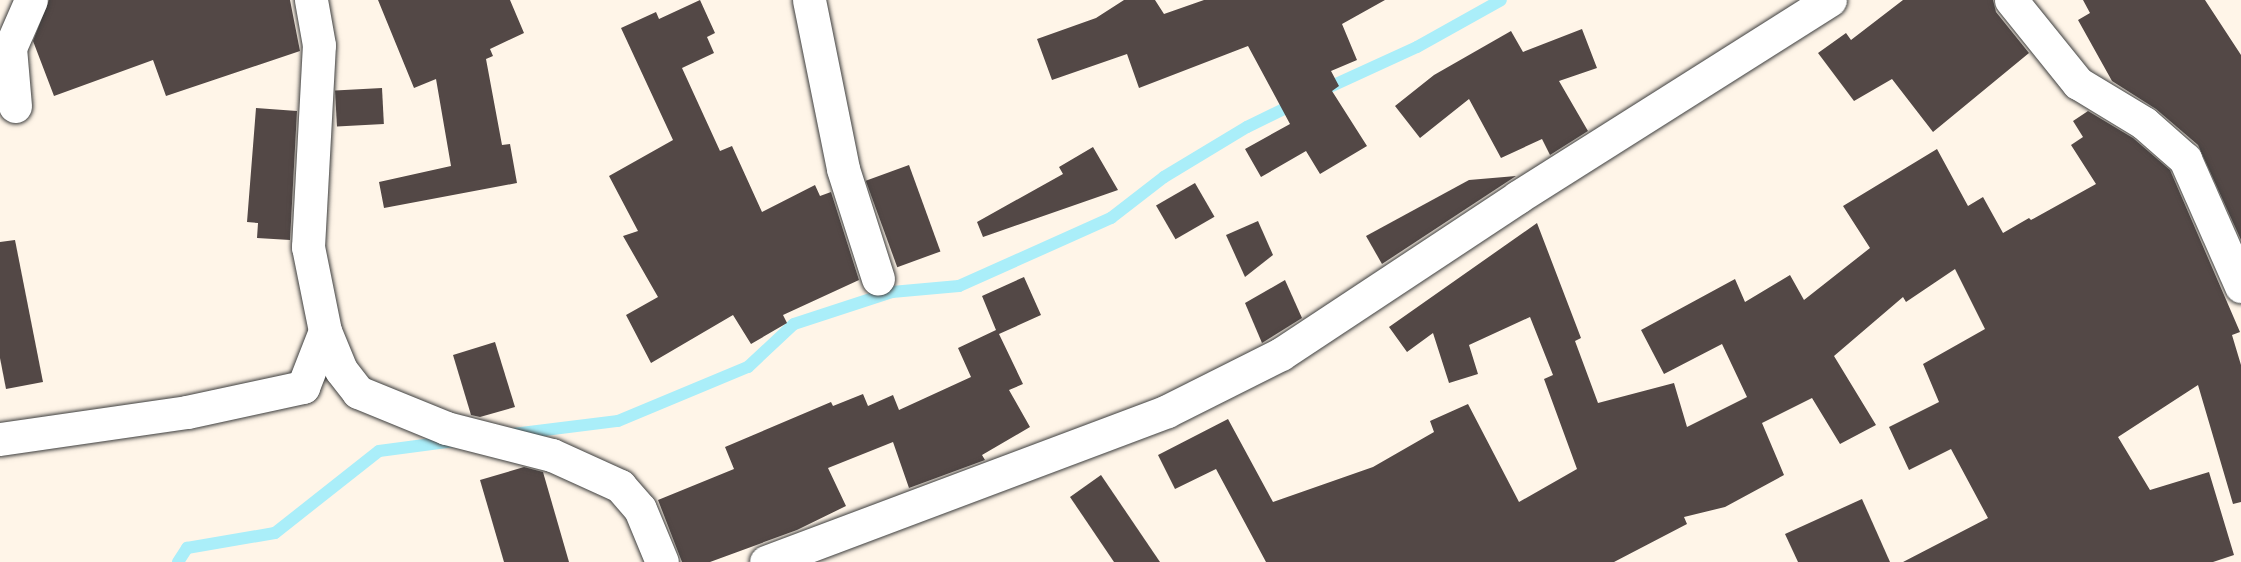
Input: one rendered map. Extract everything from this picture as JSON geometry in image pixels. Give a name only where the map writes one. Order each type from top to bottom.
[{"type":"street","points":[[15,106],[10,48],[31,0]]},
{"type":"street","points":[[311,0],[319,45],[308,247],[325,331],[341,370],[358,392],[446,428],[552,455],[620,486],[640,509],[663,562]]},
{"type":"street","points":[[809,0],[843,169],[878,279]]},
{"type":"street","points":[[766,562],[835,552],[1167,411],[1281,354],[1479,222],[1830,0]]},
{"type":"street","points":[[2011,0],[2078,83],[2144,123],[2185,159],[2241,286]]},
{"type":"street","points":[[0,439],[187,412],[303,387],[325,331]]},
{"type":"building","points":[[49,0],[290,0],[300,51],[166,96],[153,60],[54,96],[33,41]]},
{"type":"building","points":[[378,0],[510,0],[524,33],[490,49],[493,56],[486,59],[502,145],[510,144],[517,183],[384,208],[379,182],[451,166],[436,79],[414,88]]},
{"type":"building","points":[[700,0],[715,33],[707,37],[714,53],[682,68],[720,151],[732,146],[762,212],[815,185],[820,196],[831,192],[859,280],[783,315],[787,323],[751,344],[733,315],[651,363],[626,315],[658,297],[623,236],[638,231],[609,176],[673,140],[621,28],[656,12],[659,19]]},
{"type":"building","points":[[1124,0],[1155,0],[1164,14],[1204,0],[1385,0],[1342,24],[1357,60],[1331,71],[1339,86],[1332,91],[1367,146],[1320,174],[1306,151],[1261,177],[1245,149],[1290,124],[1248,46],[1139,88],[1127,54],[1052,80],[1037,39],[1096,18]]},
{"type":"building","points":[[1903,0],[1993,0],[1996,12],[2029,53],[1933,132],[1892,79],[1854,101],[1818,53],[1846,33],[1851,40]]},
{"type":"building","points":[[2083,0],[2205,0],[2241,55],[2241,240],[2198,145],[2156,109],[2112,81],[2078,20],[2090,13]]},
{"type":"building","points":[[1582,29],[1597,68],[1559,81],[1588,131],[1550,155],[1542,139],[1501,158],[1469,99],[1420,138],[1395,106],[1434,75],[1511,31],[1523,52]]},
{"type":"building","points":[[382,88],[384,124],[337,126],[335,90]]},
{"type":"building","points":[[256,108],[297,111],[290,240],[257,238],[258,223],[247,222]]},
{"type":"building","points":[[2088,111],[2133,138],[2170,170],[2240,332],[2232,335],[2241,365],[2241,502],[2233,504],[2198,385],[2118,437],[2150,490],[2209,472],[2234,555],[2213,562],[1903,562],[1988,518],[1951,449],[1909,470],[1889,427],[1939,402],[1923,364],[1985,329],[1955,269],[1906,302],[1903,297],[1834,356],[1876,425],[1840,444],[1812,398],[1762,423],[1784,475],[1725,507],[1684,517],[1687,524],[1614,562],[1266,562],[1216,469],[1175,489],[1158,455],[1228,419],[1273,502],[1373,467],[1434,432],[1430,421],[1468,404],[1519,502],[1577,469],[1544,379],[1553,375],[1530,317],[1469,345],[1478,374],[1449,383],[1433,333],[1407,352],[1389,327],[1537,223],[1581,338],[1575,341],[1598,403],[1674,383],[1687,427],[1747,397],[1722,344],[1664,374],[1641,330],[1735,279],[1745,302],[1790,275],[1804,300],[1870,248],[1843,206],[1937,149],[1968,206],[1983,197],[2003,233],[2029,218],[2031,220],[2096,184],[2071,145],[2083,137],[2073,121]]},
{"type":"building","points":[[1093,147],[1118,190],[983,237],[977,222],[1063,174],[1059,167]]},
{"type":"building","points":[[909,165],[940,251],[897,267],[866,181]]},
{"type":"building","points":[[1516,176],[1382,264],[1366,236],[1469,180]]},
{"type":"building","points":[[1195,183],[1214,217],[1176,239],[1156,206]]},
{"type":"building","points":[[1258,221],[1273,255],[1245,277],[1226,235]]},
{"type":"building","points":[[15,240],[43,382],[6,389],[0,358],[0,242]]},
{"type":"building","points":[[1024,277],[1041,315],[999,334],[1023,384],[1009,390],[1030,427],[982,455],[985,460],[909,488],[893,442],[828,468],[846,506],[797,530],[710,562],[682,562],[658,500],[734,469],[725,447],[831,402],[833,406],[863,394],[868,406],[893,395],[899,410],[971,377],[958,348],[996,330],[982,296]]},
{"type":"building","points":[[1285,280],[1302,318],[1262,343],[1245,303]]},
{"type":"building","points":[[495,342],[515,407],[480,417],[471,415],[453,355]]},
{"type":"building","points":[[524,467],[543,472],[569,562],[504,562],[480,480]]},
{"type":"building","points":[[1101,475],[1160,562],[1114,562],[1070,497]]},
{"type":"building","points":[[1862,499],[1890,562],[1798,562],[1785,534]]},
{"type":"waterway","points":[[1323,90],[1417,47],[1501,0]]},
{"type":"waterway","points":[[513,434],[618,421],[748,367],[794,324],[892,292],[959,286],[1111,218],[1164,177],[1247,127],[1296,103]]},
{"type":"waterway","points":[[178,562],[187,548],[275,533],[379,451],[454,441]]}]
